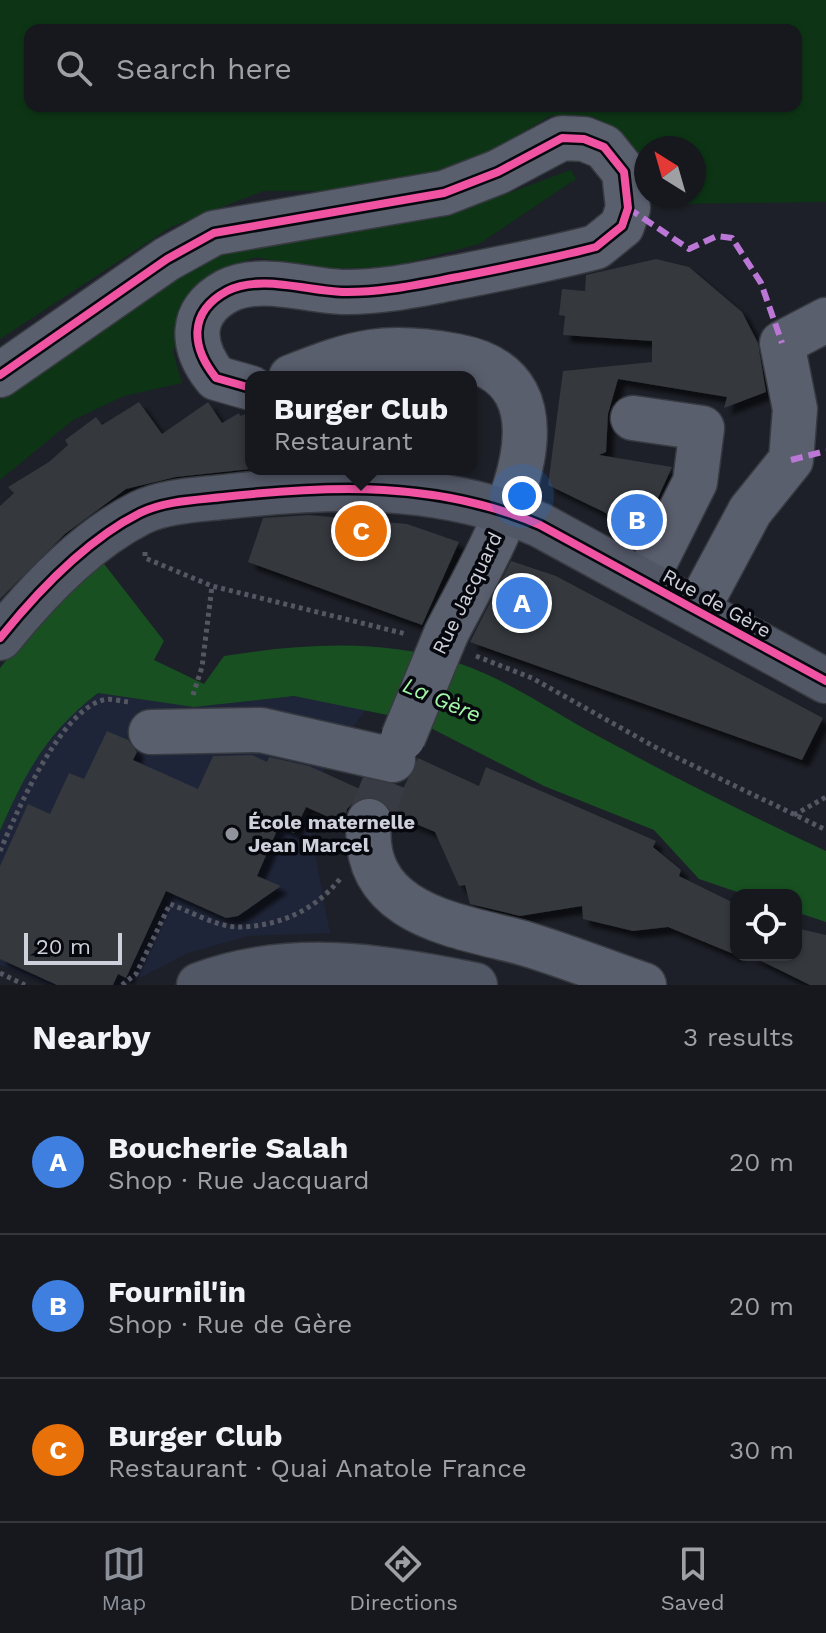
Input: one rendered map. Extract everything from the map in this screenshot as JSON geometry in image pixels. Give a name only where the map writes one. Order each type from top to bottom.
[{"type":"main road","name":"Rue de Gère","points":[[0,638],[51,582],[119,525],[142,512],[166,505],[289,490],[381,487],[507,511],[826,681]]},
{"type":"main road","points":[[199,985],[241,973],[322,964],[372,966],[475,985]]},
{"type":"street","points":[[0,375],[167,259],[214,233],[444,193],[498,172],[562,138],[584,139],[604,147],[616,160],[628,188],[628,208],[622,226],[596,247],[383,290],[343,292],[244,285],[227,291],[211,303],[201,317],[198,351],[216,378],[245,387]]},
{"type":"street","points":[[697,610],[750,511],[808,456],[782,343],[826,320]]},
{"type":"street","name":"Rue Jacquard","points":[[142,717],[261,730],[394,759],[507,511],[521,463],[525,424],[517,391],[498,370],[477,359],[415,348],[386,348],[351,354],[307,371]]},
{"type":"street","points":[[633,418],[702,428],[695,482],[645,582]]},
{"type":"street","points":[[369,821],[372,854],[386,886],[396,897],[441,924],[523,944],[644,985]]},
{"type":"path","points":[[143,539],[145,558],[212,586],[445,642],[532,678],[655,747],[826,830]]},
{"type":"path","points":[[188,708],[202,667],[212,586]]},
{"type":"path","points":[[0,851],[31,778],[68,729],[91,705],[106,699],[142,717]]},
{"type":"path","points":[[794,815],[826,797]]},
{"type":"path","points":[[122,985],[136,974],[170,904],[234,927],[294,918],[323,901],[340,878],[350,851],[369,821]]},
{"type":"path","points":[[0,973],[25,985]]},
{"type":"path","points":[[7,985],[10,978]]},
{"type":"shaded area","points":[[0,0],[826,0],[826,202],[706,203],[706,136],[634,136],[634,153],[597,118],[550,116],[488,153],[424,183],[362,191],[263,191],[171,227],[0,339]]},
{"type":"shaded area","points":[[571,170],[576,179],[479,244],[391,267],[314,269],[256,257],[221,270],[184,310],[173,352],[182,383],[124,396],[73,420],[0,480],[0,400],[226,246],[443,217]]},
{"type":"shaded area","points":[[99,693],[194,707],[294,696],[366,709],[322,772],[306,807],[330,933],[248,936],[188,953],[126,985],[48,985],[0,965],[0,831],[26,771],[73,712]]},
{"type":"water","name":"La Gère","points":[[101,560],[164,641],[154,660],[204,684],[224,656],[312,646],[400,650],[458,663],[530,696],[654,766],[826,851],[826,922],[802,914],[802,889],[730,890],[699,879],[654,830],[544,786],[417,721],[294,696],[194,707],[98,693],[65,723],[39,755],[0,831],[0,668],[40,617]]},
{"type":"building","points":[[656,259],[689,267],[742,312],[758,343],[766,392],[724,408],[727,397],[618,379],[608,414],[606,452],[599,455],[672,467],[643,531],[548,485],[563,371],[652,362],[652,341],[563,335],[565,316],[559,315],[562,289],[585,291],[586,275]]},
{"type":"building","points":[[139,402],[162,434],[208,402],[222,423],[239,413],[240,416],[245,414],[245,470],[176,477],[126,489],[65,534],[0,599],[0,506],[14,493],[8,487],[49,462],[68,445],[65,440],[96,417],[102,425]]},
{"type":"building","points":[[309,515],[407,524],[459,542],[422,625],[248,562],[263,518]]},
{"type":"building","points":[[511,561],[556,576],[823,718],[802,760],[470,642]]},
{"type":"building","points":[[107,731],[128,740],[137,752],[133,760],[198,789],[213,756],[252,755],[267,762],[269,757],[309,766],[360,789],[364,779],[402,791],[418,758],[479,786],[486,767],[656,841],[653,847],[681,870],[679,876],[730,901],[730,953],[668,927],[633,931],[583,919],[582,906],[520,916],[470,904],[465,885],[459,886],[435,832],[392,814],[381,799],[367,796],[356,800],[347,809],[344,824],[306,807],[294,833],[279,826],[257,876],[281,886],[238,916],[226,918],[166,891],[126,978],[118,974],[113,985],[57,985],[0,959],[0,866],[28,804],[50,814],[69,773],[84,779]]},
{"type":"building","points":[[802,929],[826,935],[826,985],[810,985],[761,961],[802,961]]},
{"type":"tunnel","points":[[369,821],[386,779]]},
{"type":"marked path","points":[[628,208],[689,249],[717,236],[732,238],[761,283],[782,343]]},
{"type":"marked path","points":[[791,460],[826,451]]},
{"type":"cycle path","points":[[0,375],[167,259],[214,233],[444,193],[498,172],[562,138],[584,139],[604,147],[624,172],[628,208],[622,226],[596,247],[386,290],[342,292],[254,284],[227,291],[205,309],[200,320],[198,342],[216,378],[245,386]]},
{"type":"cycle path","points":[[0,638],[46,585],[82,552],[120,524],[149,509],[180,502],[263,493],[384,490],[463,500],[540,525],[826,681]]},
{"type":"place","name":"Fournil'in","points":[[637,520]]},
{"type":"place","name":"Burger Club","points":[[361,531]]},
{"type":"place","name":"Boucherie Salah","points":[[522,603]]},
{"type":"place","name":"École maternelle Jean Marcel","points":[[232,834]]}]
